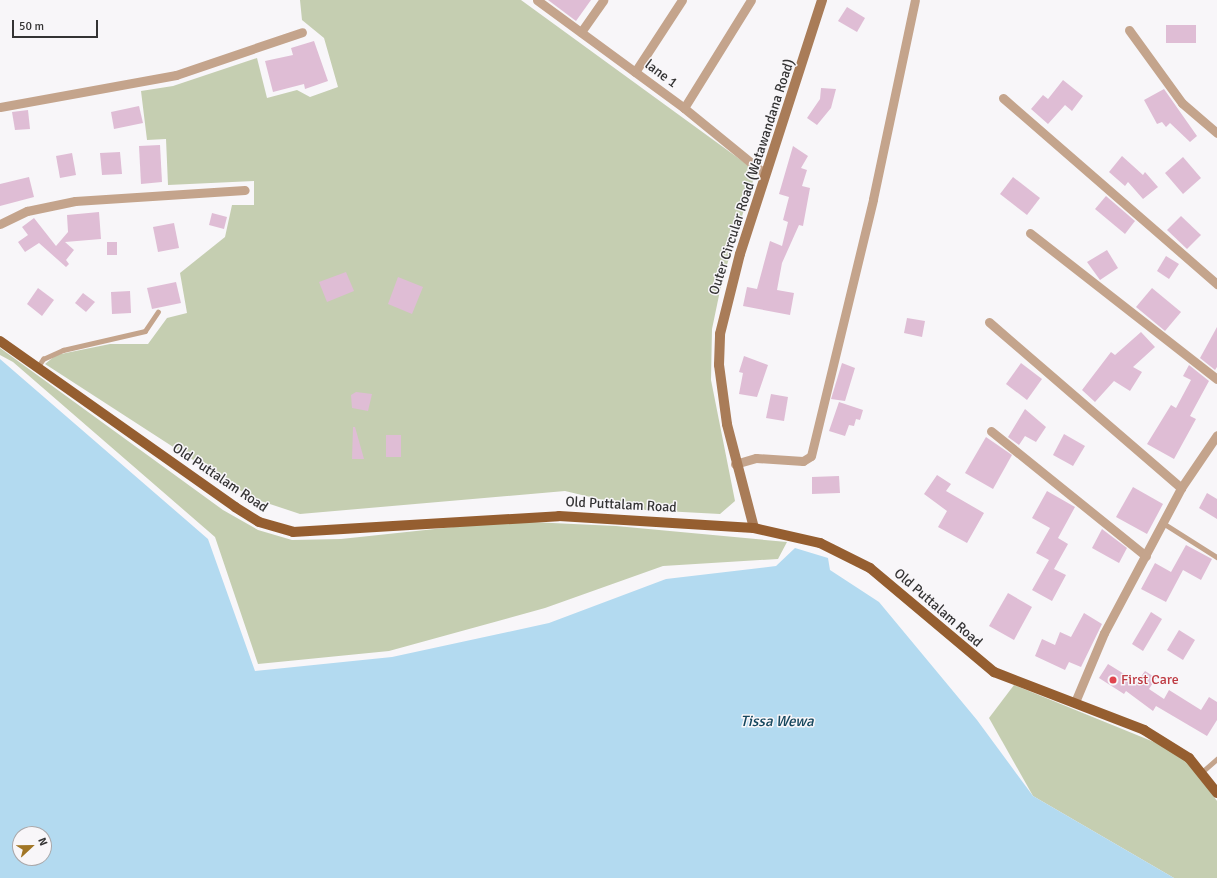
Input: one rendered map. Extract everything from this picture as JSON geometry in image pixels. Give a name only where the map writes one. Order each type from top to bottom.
[{"type":"main road","name":"Outer Circular Road (Watawandana Road)","points":[[754,528],[735,464],[722,392],[720,334],[730,286],[822,0]]},
{"type":"main road","name":"Old Puttalam Road","points":[[0,342],[235,507],[259,522],[294,532],[559,516],[754,528],[798,536],[856,559],[988,668],[1075,702],[1162,739],[1189,758],[1202,772],[1217,793]]},
{"type":"street","name":"lane 1","points":[[536,0],[684,108],[765,174]]},
{"type":"street","points":[[581,32],[603,0]]},
{"type":"street","points":[[635,72],[682,0]]},
{"type":"street","points":[[684,108],[751,0]]},
{"type":"street","points":[[735,464],[756,458],[803,461],[811,456],[873,199],[915,0]]},
{"type":"street","points":[[1129,30],[1182,103],[1217,133]]},
{"type":"street","points":[[0,107],[176,75],[302,32]]},
{"type":"street","points":[[1003,98],[1217,284]]},
{"type":"street","points":[[0,224],[27,211],[75,202],[245,190]]},
{"type":"street","points":[[1030,233],[1217,379]]},
{"type":"street","points":[[989,322],[1182,488]]},
{"type":"street","points":[[991,431],[1146,556]]},
{"type":"street","points":[[1075,702],[1104,633],[1182,488],[1217,436]]},
{"type":"lane","points":[[37,368],[44,359],[63,350],[145,331],[158,312]]},
{"type":"lane","points":[[1163,523],[1217,557]]},
{"type":"lane","points":[[1202,772],[1217,760]]},
{"type":"green space","points":[[300,0],[521,0],[756,171],[722,281],[712,329],[711,380],[735,501],[720,514],[645,510],[565,491],[300,514],[252,498],[45,364],[56,355],[110,344],[148,344],[167,318],[187,313],[180,273],[225,237],[232,205],[254,205],[254,181],[168,185],[166,139],[147,140],[141,91],[173,86],[257,58],[267,98],[297,90],[310,97],[338,87],[324,38],[302,20]]},
{"type":"green space","points":[[0,348],[223,510],[258,530],[292,540],[341,539],[510,521],[616,526],[787,542],[778,559],[663,566],[545,608],[389,651],[258,664],[215,537],[13,362],[0,355]]},
{"type":"green space","points":[[1014,685],[1176,752],[1192,766],[1217,801],[1217,878],[1174,878],[1033,796],[989,718]]},
{"type":"water","name":"Tissa Wewa","points":[[0,359],[208,539],[255,671],[392,657],[549,623],[666,579],[776,566],[795,548],[828,558],[830,570],[879,602],[977,720],[1033,796],[1174,878],[0,878]]},
{"type":"building","points":[[548,0],[591,0],[576,21]]},
{"type":"building","points":[[847,7],[865,18],[857,32],[838,21]]},
{"type":"building","points":[[1166,25],[1196,25],[1196,43],[1166,43]]},
{"type":"building","points":[[314,41],[328,81],[305,89],[304,84],[273,92],[265,61],[293,55],[291,48]]},
{"type":"building","points":[[1063,80],[1083,96],[1072,111],[1065,105],[1048,124],[1031,109],[1043,95],[1048,99]]},
{"type":"building","points":[[821,88],[836,89],[831,108],[817,125],[807,118],[820,99]]},
{"type":"building","points":[[1164,89],[1197,136],[1190,142],[1170,123],[1166,127],[1162,122],[1157,124],[1144,100]]},
{"type":"building","points":[[139,106],[143,123],[114,129],[111,112]]},
{"type":"building","points":[[28,110],[30,129],[15,130],[12,112]]},
{"type":"building","points":[[160,145],[162,182],[141,184],[139,146]]},
{"type":"building","points":[[793,146],[808,156],[801,168],[807,170],[802,186],[810,188],[803,226],[799,225],[782,263],[777,290],[794,293],[790,315],[743,306],[747,287],[757,289],[770,241],[782,246],[788,222],[783,220],[789,197],[779,194]]},
{"type":"building","points":[[120,152],[122,174],[102,175],[100,153]]},
{"type":"building","points":[[72,153],[76,175],[60,178],[56,156]]},
{"type":"building","points":[[1122,156],[1143,175],[1145,172],[1158,187],[1143,199],[1128,182],[1125,186],[1109,172]]},
{"type":"building","points":[[1183,157],[1201,178],[1183,194],[1165,173]]},
{"type":"building","points":[[29,177],[34,197],[0,206],[0,184]]},
{"type":"building","points":[[1013,177],[1040,198],[1027,215],[1000,194]]},
{"type":"building","points":[[1106,196],[1135,221],[1125,234],[1095,209]]},
{"type":"building","points":[[99,212],[101,239],[65,242],[74,250],[66,260],[69,264],[66,267],[39,243],[25,252],[18,242],[28,235],[22,227],[34,218],[56,246],[68,232],[67,215]]},
{"type":"building","points":[[212,213],[227,217],[224,229],[209,225]]},
{"type":"building","points":[[1181,216],[1201,235],[1187,249],[1167,230]]},
{"type":"building","points":[[174,223],[179,248],[158,252],[153,227]]},
{"type":"building","points":[[107,242],[117,242],[117,255],[107,255]]},
{"type":"building","points":[[1107,250],[1118,268],[1100,280],[1087,262]]},
{"type":"building","points":[[1166,256],[1179,264],[1169,279],[1157,271]]},
{"type":"building","points":[[346,272],[354,291],[327,302],[319,282]]},
{"type":"building","points":[[398,277],[423,287],[412,314],[388,304]]},
{"type":"building","points":[[176,282],[181,303],[152,309],[147,288]]},
{"type":"building","points":[[38,288],[54,300],[42,316],[27,304]]},
{"type":"building","points":[[1152,288],[1181,312],[1165,331],[1136,307]]},
{"type":"building","points":[[130,291],[131,313],[112,314],[111,292]]},
{"type":"building","points":[[83,293],[95,302],[86,312],[75,303]]},
{"type":"building","points":[[907,318],[925,321],[922,337],[904,333]]},
{"type":"building","points":[[1217,327],[1217,367],[1215,370],[1200,358]]},
{"type":"building","points":[[1141,332],[1155,347],[1133,367],[1142,372],[1130,391],[1114,381],[1095,402],[1082,390],[1111,352],[1115,355]]},
{"type":"building","points":[[744,356],[768,365],[757,397],[739,394],[743,373],[739,372]]},
{"type":"building","points":[[842,363],[855,368],[845,401],[831,399]]},
{"type":"building","points":[[1021,363],[1042,379],[1027,400],[1006,384]]},
{"type":"building","points":[[1189,365],[1209,381],[1190,416],[1196,419],[1174,459],[1147,444],[1171,405],[1176,408],[1191,380],[1183,376]]},
{"type":"building","points":[[356,392],[372,394],[368,411],[352,408],[351,395]]},
{"type":"building","points":[[771,394],[788,397],[784,421],[766,418]]},
{"type":"building","points":[[839,402],[863,410],[860,420],[856,419],[854,426],[849,425],[845,436],[829,431]]},
{"type":"building","points":[[1025,409],[1046,427],[1036,442],[1025,436],[1019,445],[1008,437]]},
{"type":"building","points":[[353,427],[355,427],[364,459],[352,459]]},
{"type":"building","points":[[1064,434],[1085,446],[1073,466],[1053,455]]},
{"type":"building","points":[[386,435],[401,435],[401,457],[386,457]]},
{"type":"building","points":[[986,437],[1012,455],[993,489],[965,473]]},
{"type":"building","points":[[937,475],[951,484],[946,491],[984,513],[967,543],[938,527],[947,511],[924,494]]},
{"type":"building","points":[[839,476],[840,493],[812,494],[812,477]]},
{"type":"building","points":[[1133,487],[1163,504],[1147,534],[1116,517]]},
{"type":"building","points":[[1047,491],[1075,507],[1058,538],[1068,544],[1054,569],[1066,575],[1052,601],[1032,590],[1049,560],[1036,553],[1050,528],[1032,518]]},
{"type":"building","points":[[1207,493],[1217,499],[1217,519],[1199,508]]},
{"type":"building","points":[[1102,529],[1127,548],[1119,563],[1092,548]]},
{"type":"building","points":[[1186,545],[1212,559],[1201,580],[1183,570],[1166,602],[1141,589],[1155,563],[1171,572]]},
{"type":"building","points":[[1008,593],[1032,607],[1014,640],[989,626]]},
{"type":"building","points":[[1151,612],[1162,619],[1143,651],[1132,644]]},
{"type":"building","points":[[1084,613],[1102,624],[1081,667],[1069,662],[1065,670],[1035,656],[1042,639],[1055,645],[1060,632],[1071,637]]},
{"type":"building","points":[[1179,630],[1195,640],[1183,660],[1167,650]]},
{"type":"building","points":[[1108,664],[1137,682],[1145,671],[1156,678],[1149,689],[1164,699],[1169,690],[1201,710],[1209,697],[1217,702],[1217,720],[1207,736],[1156,706],[1153,711],[1126,691],[1124,694],[1099,678]]},
{"type":"place","name":"First Care","points":[[1113,680]]}]
